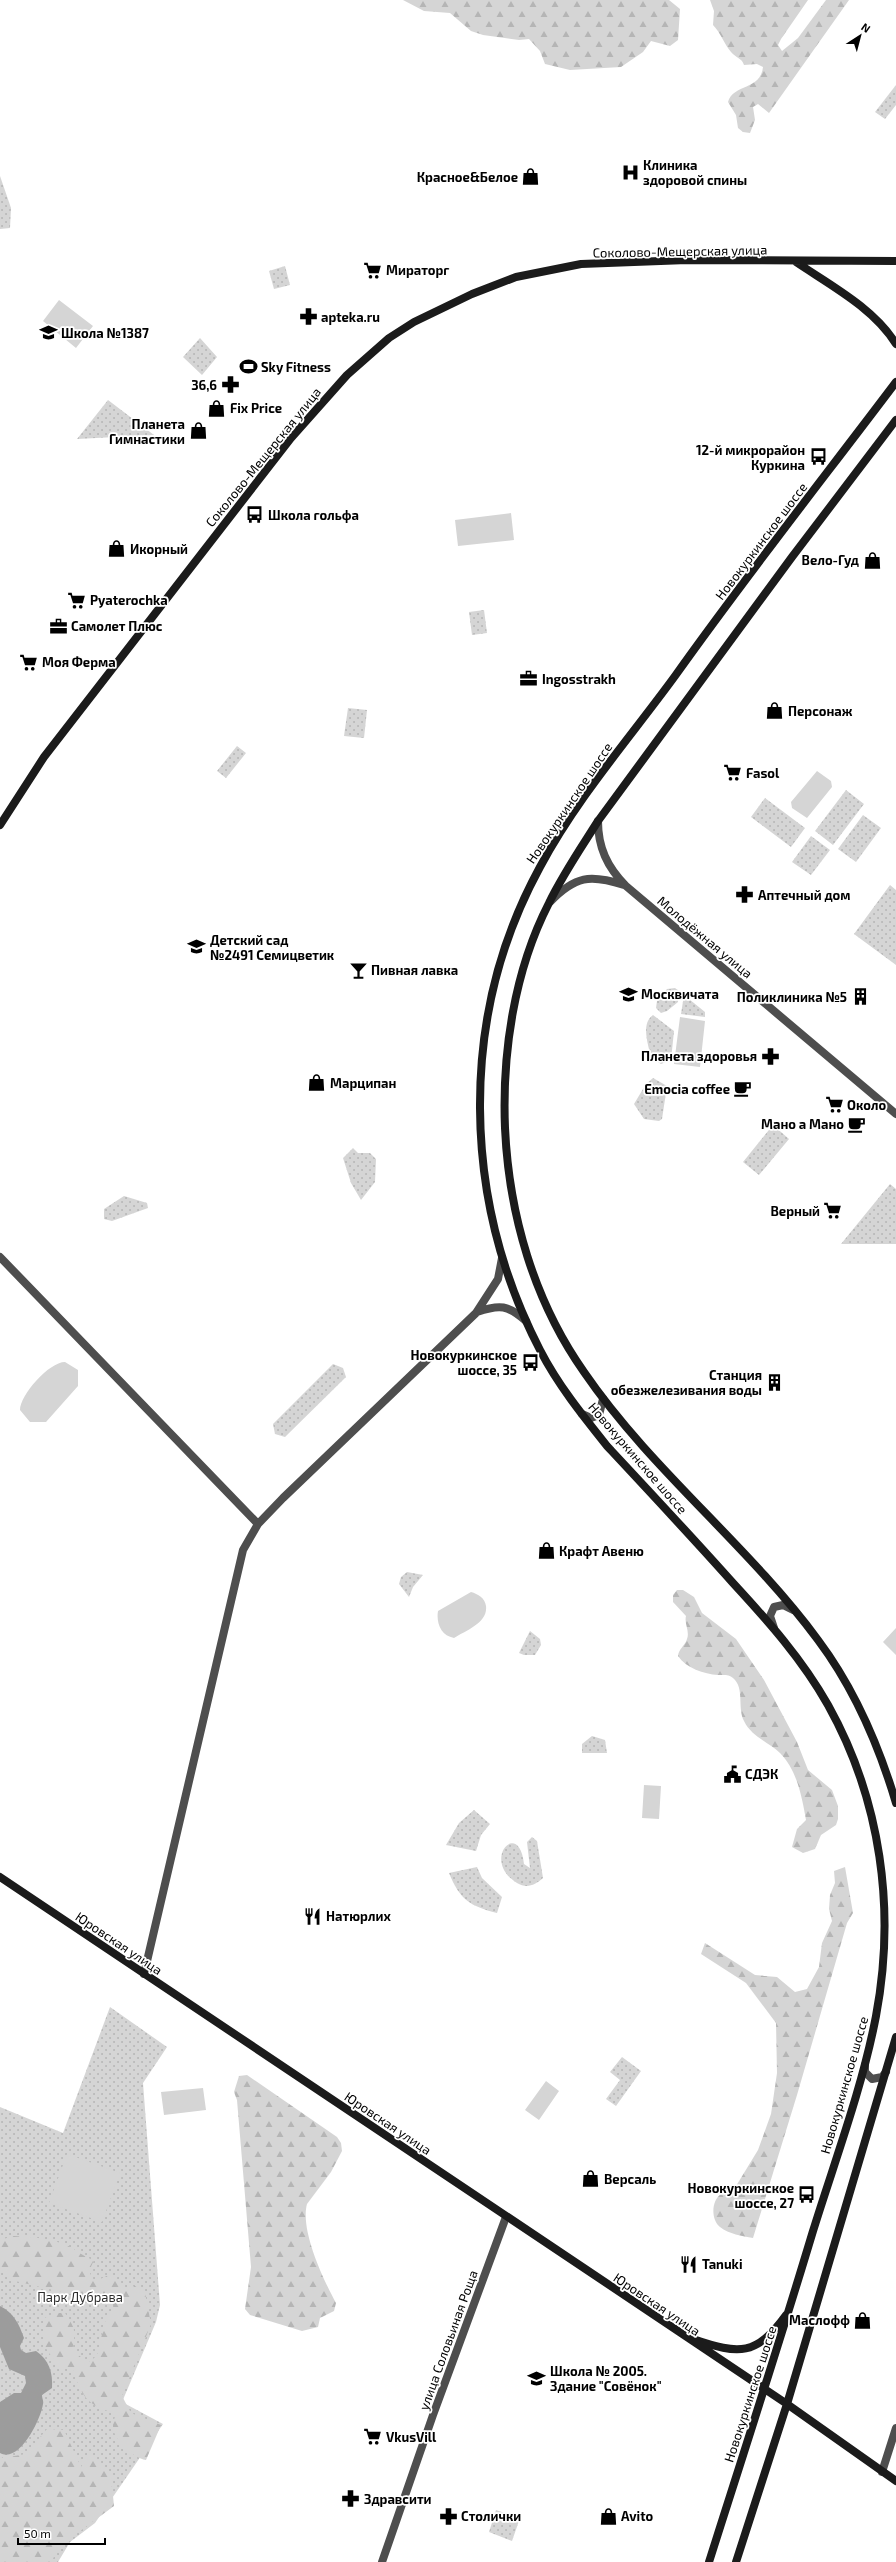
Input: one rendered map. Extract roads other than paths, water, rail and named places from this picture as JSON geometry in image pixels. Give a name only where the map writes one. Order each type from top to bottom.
[{"type":"main road","name":"Соколово-Мещерская улица","points":[[0,825],[44,757],[291,438],[347,375],[389,338],[414,322],[465,297],[534,272],[581,264],[656,260],[796,262],[896,261]]},
{"type":"main road","points":[[796,262],[855,302],[877,321],[896,344]]},
{"type":"main road","name":"Новокуркинское шоссе","points":[[709,2562],[789,2311],[865,2064],[877,2009],[886,1928],[883,1884],[871,1808],[850,1750],[829,1706],[808,1670],[774,1628],[607,1446],[582,1414],[542,1353],[526,1321],[502,1258],[486,1192],[479,1103],[481,1061],[494,984],[507,939],[541,865],[610,760],[896,382]]},
{"type":"main road","name":"Новокуркинское шоссе","points":[[896,420],[792,557],[598,821],[573,859],[548,905],[518,987],[505,1069],[504,1105],[508,1168],[519,1231],[539,1288],[565,1342],[603,1399],[630,1431],[793,1610],[833,1662],[855,1700],[883,1764],[896,1802]]},
{"type":"main road","name":"Юровская улица","points":[[0,1877],[681,2335],[787,2404],[896,2481]]},
{"type":"main road","points":[[736,2562],[787,2404],[896,2037]]},
{"type":"main road","points":[[681,2335],[725,2349],[750,2348],[768,2339],[789,2311]]},
{"type":"street","name":"Молодёжная улица","points":[[598,821],[599,844],[602,851],[614,874],[626,886],[896,1114]]},
{"type":"street","name":"Молодёжная улица","points":[[548,905],[562,890],[586,878],[609,880],[626,886]]},
{"type":"street","points":[[0,1257],[258,1524]]},
{"type":"street","points":[[144,1974],[243,1550],[258,1524],[476,1313],[498,1279],[502,1258]]},
{"type":"street","points":[[476,1313],[496,1306],[508,1308],[526,1321]]},
{"type":"street","points":[[582,1414],[591,1418],[600,1415],[603,1399]]},
{"type":"street","points":[[774,1628],[770,1616],[774,1607],[783,1605],[793,1610]]},
{"type":"street","points":[[865,2064],[865,2072],[872,2079],[882,2077],[887,2071]]},
{"type":"street","name":"улица Соловьиная Роща","points":[[382,2562],[435,2408],[506,2217]]},
{"type":"street","points":[[882,2472],[896,2428]]},
{"type":"place","name":"Клиника здоровой спины","points":[[630,172]]},
{"type":"place","name":"Красное&Белое","points":[[531,177]]},
{"type":"place","name":"Мираторг","points":[[373,270]]},
{"type":"place","name":"apteka.ru","points":[[308,317]]},
{"type":"place","name":"Школа №1387","points":[[48,333]]},
{"type":"place","name":"Sky Fitness","points":[[248,367]]},
{"type":"place","name":"36,6","points":[[230,385]]},
{"type":"place","name":"Fix Price","points":[[217,408]]},
{"type":"place","name":"Планета Гимнастики","points":[[198,431]]},
{"type":"place","name":"12-й микрорайон Куркина","points":[[818,457]]},
{"type":"place","name":"Школа гольфа","points":[[255,515]]},
{"type":"place","name":"Икорный","points":[[117,549]]},
{"type":"place","name":"Вело-Гуд","points":[[872,560]]},
{"type":"place","name":"Pyaterochka","points":[[77,600]]},
{"type":"place","name":"Самолет Плюс","points":[[58,626]]},
{"type":"place","name":"Моя Ферма","points":[[29,662]]},
{"type":"place","name":"Ingosstrakh","points":[[529,679]]},
{"type":"place","name":"Персонаж","points":[[775,711]]},
{"type":"place","name":"Fasol","points":[[733,773]]},
{"type":"place","name":"Аптечный дом","points":[[745,895]]},
{"type":"place","name":"Детский сад №2491 Семицветик","points":[[197,947]]},
{"type":"place","name":"Пивная лавка","points":[[358,970]]},
{"type":"place","name":"Москвичата","points":[[628,994]]},
{"type":"place","name":"Поликлиника №5","points":[[860,997]]},
{"type":"place","name":"Планета здоровья","points":[[770,1056]]},
{"type":"place","name":"Марципан","points":[[317,1083]]},
{"type":"place","name":"Emocia coffee","points":[[743,1089]]},
{"type":"place","name":"Около","points":[[834,1105]]},
{"type":"place","name":"Мано а Мано","points":[[857,1124]]},
{"type":"place","name":"Верный","points":[[833,1211]]},
{"type":"place","name":"Новокуркинское шоссе, 35","points":[[530,1362]]},
{"type":"place","name":"Станция обезжелезивания воды","points":[[775,1382]]},
{"type":"place","name":"Крафт Авеню","points":[[546,1551]]},
{"type":"place","name":"СДЭК","points":[[732,1774]]},
{"type":"place","name":"Натюрлих","points":[[313,1916]]},
{"type":"place","name":"Версаль","points":[[591,2179]]},
{"type":"place","name":"Новокуркинское шоссе, 27","points":[[807,2195]]},
{"type":"place","name":"Tanuki","points":[[689,2264]]},
{"type":"place","name":"Маслофф","points":[[863,2320]]},
{"type":"place","name":"Школа № 2005. Здание \"Совёнок\"","points":[[537,2378]]},
{"type":"place","name":"VkusVill","points":[[373,2437]]},
{"type":"place","name":"Здравсити","points":[[351,2499]]},
{"type":"place","name":"Столички","points":[[448,2516]]},
{"type":"place","name":"Avito","points":[[608,2516]]},
{"type":"park label","name":"Парк Дубрава","points":[[80,2297]]}]
